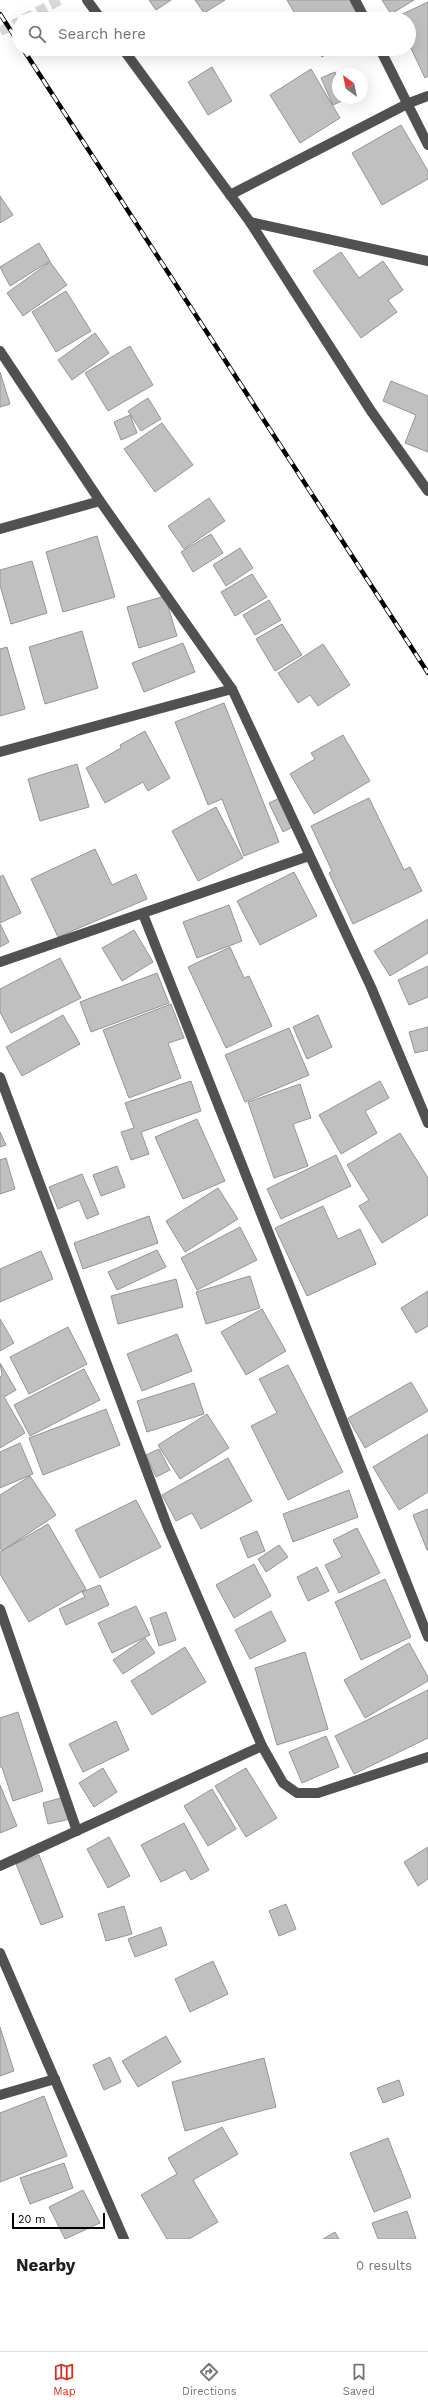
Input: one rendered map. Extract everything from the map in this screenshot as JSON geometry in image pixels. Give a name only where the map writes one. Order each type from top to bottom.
[{"type":"street","points":[[87,0],[96,12]]},
{"type":"street","points":[[355,0],[361,12]]},
{"type":"street","points":[[128,56],[250,222],[371,411],[428,491]]},
{"type":"street","points":[[384,56],[409,103],[428,145]]},
{"type":"street","points":[[230,195],[409,103],[428,96]]},
{"type":"street","points":[[250,222],[428,261]]},
{"type":"street","points":[[0,351],[100,500],[232,689],[371,987],[428,1123]]},
{"type":"street","points":[[0,529],[100,500]]},
{"type":"street","points":[[0,752],[232,689]]},
{"type":"street","points":[[0,962],[309,856]]},
{"type":"street","points":[[143,914],[428,1637]]},
{"type":"street","points":[[0,1077],[168,1528],[262,1746],[283,1783],[297,1793],[318,1793],[428,1757]]},
{"type":"street","points":[[0,1609],[77,1831]]},
{"type":"street","points":[[0,1866],[262,1746]]},
{"type":"street","points":[[0,1953],[124,2239]]},
{"type":"street","points":[[0,2095],[55,2078]]},
{"type":"building","points":[[149,0],[171,0],[156,10]]},
{"type":"building","points":[[195,0],[225,0],[206,12],[203,12]]},
{"type":"building","points":[[287,0],[349,0],[357,12],[294,12]]},
{"type":"building","points":[[382,0],[414,0],[394,12],[390,12]]},
{"type":"building","points":[[428,2],[428,76],[425,78],[415,56],[416,56],[416,12],[407,12]]},
{"type":"building","points":[[212,67],[232,101],[208,115],[188,82]]},
{"type":"building","points":[[311,69],[340,118],[300,143],[270,95]]},
{"type":"building","points":[[332,73],[332,103],[321,78]]},
{"type":"building","points":[[401,125],[428,171],[428,179],[382,205],[352,153]]},
{"type":"building","points":[[0,196],[13,215],[0,223]]},
{"type":"building","points":[[39,243],[50,261],[10,286],[0,267]]},
{"type":"building","points":[[341,252],[359,278],[383,261],[403,290],[388,300],[397,312],[361,338],[313,271]]},
{"type":"building","points":[[50,262],[67,285],[23,316],[7,293]]},
{"type":"building","points":[[66,291],[91,331],[56,352],[32,312]]},
{"type":"building","points":[[95,333],[109,353],[72,380],[58,360]]},
{"type":"building","points":[[130,346],[153,385],[108,411],[85,373]]},
{"type":"building","points":[[0,372],[10,404],[0,407]]},
{"type":"building","points":[[391,381],[428,396],[428,452],[405,443],[416,415],[383,401]]},
{"type":"building","points":[[148,398],[161,419],[141,431],[128,411]]},
{"type":"building","points":[[130,415],[137,433],[121,440],[114,422]]},
{"type":"building","points":[[162,423],[193,465],[155,492],[124,449]]},
{"type":"building","points":[[209,498],[225,521],[184,549],[168,526]]},
{"type":"building","points":[[211,534],[223,553],[193,572],[181,552]]},
{"type":"building","points":[[97,536],[115,597],[63,612],[46,552]]},
{"type":"building","points":[[240,548],[253,568],[226,586],[213,565]]},
{"type":"building","points":[[32,561],[47,613],[11,624],[0,585],[0,570]]},
{"type":"building","points":[[252,574],[267,597],[235,616],[221,592]]},
{"type":"building","points":[[165,596],[177,636],[139,648],[127,607]]},
{"type":"building","points":[[269,600],[281,620],[255,635],[243,615]]},
{"type":"building","points":[[282,624],[302,655],[275,671],[256,639]]},
{"type":"building","points":[[82,631],[98,688],[45,704],[29,647]]},
{"type":"building","points":[[183,643],[195,672],[144,692],[132,663]]},
{"type":"building","points":[[323,644],[350,685],[318,706],[310,695],[298,703],[278,673]]},
{"type":"building","points":[[7,647],[25,709],[0,716],[0,649]]},
{"type":"building","points":[[224,703],[279,842],[244,856],[222,799],[208,805],[175,722]]},
{"type":"building","points":[[145,731],[170,778],[148,791],[143,782],[105,803],[86,768],[121,748],[120,745]]},
{"type":"building","points":[[343,735],[370,781],[314,814],[290,774],[315,759],[311,753]]},
{"type":"building","points":[[77,764],[89,807],[40,821],[28,779]]},
{"type":"building","points":[[284,796],[298,824],[283,832],[269,803]]},
{"type":"building","points":[[369,798],[404,870],[410,867],[422,891],[353,924],[329,873],[332,871],[311,826]]},
{"type":"building","points":[[216,807],[243,858],[198,881],[172,831]]},
{"type":"building","points":[[95,849],[112,885],[136,874],[147,899],[58,937],[31,879]]},
{"type":"building","points":[[294,872],[317,916],[260,945],[237,901]]},
{"type":"building","points":[[3,875],[21,913],[0,923],[0,877]]},
{"type":"building","points":[[229,905],[242,941],[197,958],[183,922]]},
{"type":"building","points":[[428,919],[428,953],[390,976],[374,951]]},
{"type":"building","points":[[0,924],[9,942],[0,947]]},
{"type":"building","points":[[134,930],[153,962],[122,981],[102,948]]},
{"type":"building","points":[[230,947],[244,978],[249,976],[272,1026],[226,1048],[188,967]]},
{"type":"building","points":[[60,958],[81,998],[11,1033],[0,1012],[0,989]]},
{"type":"building","points":[[428,966],[428,997],[409,1005],[398,980]]},
{"type":"building","points":[[157,973],[169,1003],[91,1032],[80,1002]]},
{"type":"building","points":[[171,1004],[184,1038],[168,1043],[181,1078],[129,1098],[103,1030]]},
{"type":"building","points":[[63,1015],[80,1044],[22,1076],[6,1047]]},
{"type":"building","points":[[318,1015],[332,1047],[307,1059],[293,1027]]},
{"type":"building","points":[[428,1027],[428,1050],[415,1053],[409,1032]]},
{"type":"building","points":[[289,1028],[309,1075],[245,1102],[225,1055]]},
{"type":"building","points":[[191,1081],[201,1111],[141,1132],[149,1154],[131,1160],[121,1132],[134,1128],[125,1103]]},
{"type":"building","points":[[380,1081],[389,1098],[365,1111],[377,1133],[341,1154],[319,1115]]},
{"type":"building","points":[[300,1084],[311,1118],[293,1124],[308,1166],[274,1178],[248,1102]]},
{"type":"building","points":[[197,1119],[225,1181],[183,1199],[155,1137]]},
{"type":"building","points":[[0,1132],[6,1145],[0,1147]]},
{"type":"building","points":[[400,1133],[428,1178],[428,1215],[382,1243],[359,1206],[369,1200],[347,1165]]},
{"type":"building","points":[[336,1155],[351,1186],[281,1219],[267,1189]]},
{"type":"building","points":[[6,1158],[15,1189],[0,1194],[0,1160]]},
{"type":"building","points":[[117,1166],[125,1187],[101,1196],[93,1175]]},
{"type":"building","points":[[82,1174],[99,1214],[87,1219],[79,1200],[58,1209],[49,1187]]},
{"type":"building","points":[[218,1188],[238,1219],[185,1252],[166,1221]]},
{"type":"building","points":[[323,1206],[338,1239],[360,1229],[376,1264],[307,1296],[275,1228]]},
{"type":"building","points":[[149,1216],[158,1243],[83,1269],[74,1243]]},
{"type":"building","points":[[240,1227],[257,1260],[197,1290],[181,1258]]},
{"type":"building","points":[[157,1250],[166,1267],[117,1290],[108,1272]]},
{"type":"building","points":[[41,1251],[53,1279],[0,1302],[0,1269]]},
{"type":"building","points":[[250,1276],[260,1308],[206,1324],[196,1292]]},
{"type":"building","points":[[176,1279],[183,1307],[118,1324],[111,1296]]},
{"type":"building","points":[[428,1291],[428,1326],[416,1333],[401,1308]]},
{"type":"building","points":[[262,1309],[286,1351],[246,1375],[221,1332]]},
{"type":"building","points":[[0,1319],[14,1343],[0,1351]]},
{"type":"building","points":[[68,1327],[87,1364],[29,1394],[10,1357]]},
{"type":"building","points":[[177,1334],[192,1371],[142,1391],[127,1354]]},
{"type":"building","points":[[0,1363],[16,1390],[4,1397],[25,1433],[0,1448],[0,1377],[2,1375]]},
{"type":"building","points":[[288,1365],[343,1472],[288,1500],[251,1426],[277,1413],[259,1379]]},
{"type":"building","points":[[84,1369],[100,1400],[30,1436],[14,1405]]},
{"type":"building","points":[[411,1382],[428,1411],[365,1448],[348,1418]]},
{"type":"building","points":[[194,1383],[204,1414],[147,1432],[137,1401]]},
{"type":"building","points":[[106,1409],[120,1445],[43,1475],[29,1438]]},
{"type":"building","points":[[207,1414],[229,1448],[180,1479],[158,1445]]},
{"type":"building","points":[[428,1434],[428,1492],[399,1510],[373,1467]]},
{"type":"building","points":[[20,1443],[33,1474],[0,1488],[0,1452]]},
{"type":"building","points":[[159,1449],[170,1470],[156,1477],[146,1455]]},
{"type":"building","points":[[228,1458],[252,1501],[201,1529],[192,1513],[176,1521],[162,1495]]},
{"type":"building","points":[[30,1476],[56,1515],[2,1551],[0,1548],[0,1495]]},
{"type":"building","points":[[349,1490],[358,1517],[293,1542],[283,1514]]},
{"type":"building","points":[[136,1500],[161,1547],[100,1578],[75,1530]]},
{"type":"building","points":[[428,1509],[428,1550],[427,1550],[413,1515]]},
{"type":"building","points":[[48,1524],[86,1589],[29,1622],[0,1574],[0,1552]]},
{"type":"building","points":[[357,1528],[380,1573],[339,1593],[325,1565],[342,1557],[333,1540]]},
{"type":"building","points":[[257,1531],[265,1551],[248,1558],[240,1538]]},
{"type":"building","points":[[279,1545],[288,1557],[266,1572],[258,1559]]},
{"type":"building","points":[[254,1564],[271,1596],[234,1618],[216,1585]]},
{"type":"building","points":[[317,1567],[329,1591],[308,1601],[297,1577]]},
{"type":"building","points":[[385,1579],[411,1637],[361,1660],[335,1602]]},
{"type":"building","points":[[100,1585],[109,1605],[66,1625],[59,1609],[85,1597],[82,1592]]},
{"type":"building","points":[[136,1606],[150,1635],[112,1653],[98,1623]]},
{"type":"building","points":[[271,1611],[286,1641],[250,1659],[235,1630]]},
{"type":"building","points":[[166,1612],[176,1640],[159,1646],[150,1618]]},
{"type":"building","points":[[145,1638],[155,1653],[123,1674],[113,1660]]},
{"type":"building","points":[[409,1643],[428,1677],[428,1681],[365,1718],[344,1680]]},
{"type":"building","points":[[185,1647],[206,1682],[152,1715],[131,1681]]},
{"type":"building","points":[[305,1652],[328,1729],[277,1745],[255,1668]]},
{"type":"building","points":[[428,1690],[428,1738],[354,1774],[335,1736]]},
{"type":"building","points":[[18,1712],[43,1791],[13,1801],[2,1767],[0,1767],[0,1718]]},
{"type":"building","points":[[116,1721],[129,1750],[83,1772],[69,1744]]},
{"type":"building","points":[[326,1736],[339,1767],[302,1783],[289,1752]]},
{"type":"building","points":[[103,1768],[117,1792],[94,1807],[79,1783]]},
{"type":"building","points":[[246,1768],[277,1818],[246,1837],[215,1786]]},
{"type":"building","points":[[0,1785],[17,1826],[0,1833]]},
{"type":"building","points":[[212,1789],[236,1829],[208,1846],[184,1806]]},
{"type":"building","points":[[64,1797],[70,1819],[48,1824],[43,1803]]},
{"type":"building","points":[[184,1823],[209,1870],[191,1880],[185,1870],[161,1882],[141,1845]]},
{"type":"building","points":[[109,1837],[130,1876],[108,1888],[87,1849]]},
{"type":"building","points":[[428,1847],[428,1879],[418,1886],[404,1862]]},
{"type":"building","points":[[39,1855],[63,1917],[41,1925],[16,1864]]},
{"type":"building","points":[[286,1904],[296,1929],[279,1936],[269,1911]]},
{"type":"building","points":[[124,1906],[132,1934],[106,1941],[98,1914]]},
{"type":"building","points":[[161,1927],[167,1945],[135,1957],[128,1939]]},
{"type":"building","points":[[213,1961],[228,1994],[190,2012],[175,1979]]},
{"type":"building","points":[[0,2027],[14,2071],[0,2076]]},
{"type":"building","points":[[166,2036],[181,2062],[138,2087],[122,2061]]},
{"type":"building","points":[[110,2057],[121,2082],[104,2090],[93,2065]]},
{"type":"building","points":[[264,2058],[276,2107],[185,2131],[172,2082]]},
{"type":"building","points":[[399,2080],[404,2095],[383,2103],[377,2088]]},
{"type":"building","points":[[44,2096],[67,2156],[0,2182],[0,2113]]},
{"type":"building","points":[[222,2127],[238,2154],[193,2180],[218,2222],[189,2239],[167,2239],[141,2195],[177,2174],[168,2158]]},
{"type":"building","points":[[388,2138],[411,2197],[374,2212],[350,2153]]},
{"type":"building","points":[[64,2163],[73,2188],[30,2204],[20,2178]]},
{"type":"building","points":[[83,2190],[100,2223],[65,2239],[49,2207]]},
{"type":"building","points":[[407,2211],[416,2239],[378,2239],[372,2223]]},
{"type":"building","points":[[335,2232],[339,2239],[323,2239]]},
{"type":"tunnel","points":[[37,12],[60,0]]},
{"type":"tunnel","points":[[0,31],[12,25]]},
{"type":"railway","points":[[0,14],[12,32]]},
{"type":"railway","points":[[28,56],[428,673]]}]
